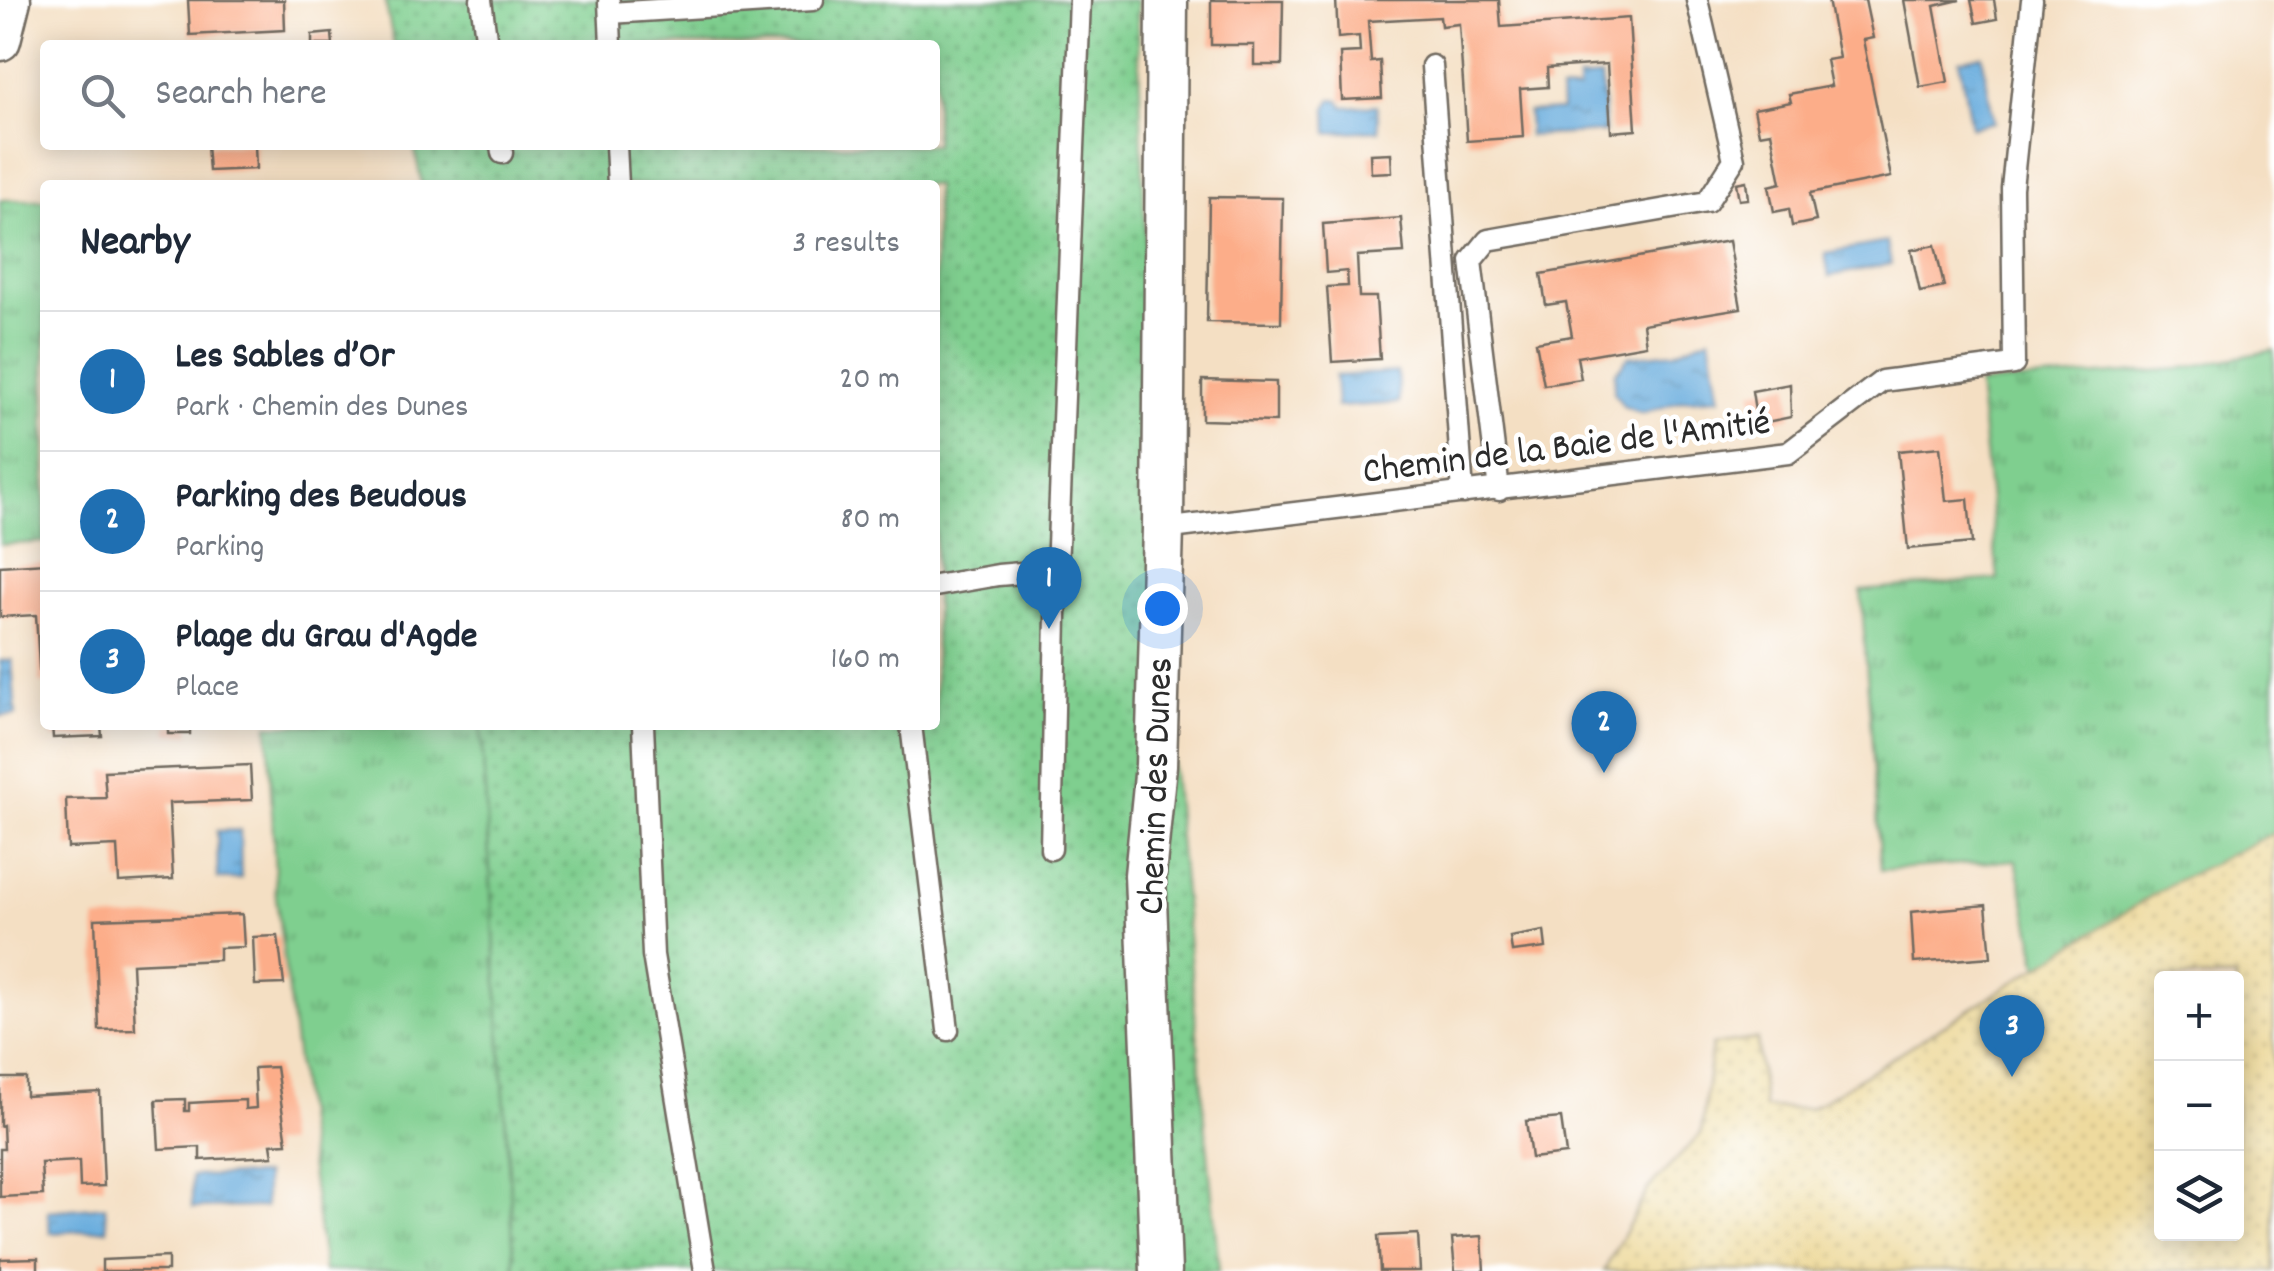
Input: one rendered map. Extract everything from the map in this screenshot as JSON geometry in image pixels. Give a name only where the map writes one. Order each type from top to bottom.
[{"type":"street","points":[[0,40],[10,0]]},
{"type":"street","name":"Chemin des Dunes","points":[[1161,1271],[1145,875],[1156,764],[1163,529],[1166,0]]},
{"type":"lane","points":[[481,0],[486,40]]},
{"type":"lane","points":[[611,40],[609,7],[814,0]]},
{"type":"lane","points":[[1051,850],[1057,570],[1080,0]]},
{"type":"lane","points":[[1499,490],[1471,261],[1488,240],[1707,202],[1734,160],[1696,0]]},
{"type":"lane","name":"Chemin de la Baie de l'Amitié","points":[[1163,529],[1788,453],[1882,381],[2014,364],[2012,188],[2032,0]]},
{"type":"lane","points":[[1432,66],[1462,493]]},
{"type":"lane","points":[[616,150],[618,180]]},
{"type":"lane","points":[[940,585],[998,574],[1057,570]]},
{"type":"lane","points":[[643,730],[652,955],[705,1271]]},
{"type":"lane","points":[[913,730],[948,1030]]},
{"type":"green space","points":[[385,0],[1137,0],[1155,532],[1219,1271],[515,1271],[481,730],[940,730],[940,180],[421,180],[415,150],[940,150],[940,40],[393,40]]},
{"type":"green space","points":[[0,200],[40,200],[40,542],[0,545]]},
{"type":"green space","points":[[2274,350],[2274,833],[2169,885],[2039,967],[2016,860],[1881,870],[1861,591],[1998,579],[1978,384],[2179,369]]},
{"type":"green space","points":[[268,730],[481,730],[515,1271],[324,1271],[276,897]]},
{"type":"sand","points":[[2274,833],[2274,1271],[1604,1271],[1648,1189],[1701,1134],[1712,1045],[1757,1039],[1764,1108],[1810,1109],[2169,885]]},
{"type":"water","points":[[1982,55],[1994,122],[1971,127],[1959,60]]},
{"type":"water","points":[[1601,77],[1605,132],[1529,136],[1528,112],[1561,110],[1560,91],[1578,90],[1578,79]]},
{"type":"water","points":[[1332,99],[1339,100],[1344,107],[1377,105],[1379,130],[1328,133],[1327,108]]},
{"type":"water","points":[[1887,242],[1891,264],[1829,276],[1825,253]]},
{"type":"water","points":[[1710,337],[1720,398],[1684,400],[1642,414],[1623,406],[1614,392],[1615,373],[1628,357],[1675,352]]},
{"type":"water","points":[[1397,372],[1399,403],[1337,407],[1335,376]]},
{"type":"water","points":[[12,660],[16,715],[0,716],[0,661]]},
{"type":"water","points":[[240,830],[241,879],[218,879],[217,831]]},
{"type":"water","points":[[265,1175],[265,1207],[192,1208],[192,1176]]},
{"type":"water","points":[[105,1206],[107,1229],[50,1233],[48,1211]]},
{"type":"building","points":[[188,0],[284,0],[285,30],[190,35]]},
{"type":"building","points":[[1211,0],[1283,0],[1282,65],[1254,65],[1254,45],[1211,45]]},
{"type":"building","points":[[1336,0],[1499,0],[1501,27],[1629,18],[1636,130],[1611,132],[1607,64],[1547,68],[1548,87],[1520,89],[1523,137],[1467,141],[1459,24],[1441,26],[1440,17],[1368,21],[1371,62],[1380,61],[1382,98],[1342,100],[1340,53],[1360,52],[1359,36],[1338,38]]},
{"type":"building","points":[[1828,0],[1865,0],[1873,38],[1863,40],[1891,177],[1810,193],[1816,221],[1792,226],[1789,209],[1774,212],[1769,186],[1781,183],[1771,132],[1759,134],[1754,109],[1791,102],[1789,94],[1831,86],[1826,60],[1839,58]]},
{"type":"building","points":[[1904,0],[1960,0],[1934,6],[1948,82],[1920,87]]},
{"type":"building","points":[[1971,0],[1994,0],[1997,19],[1976,23]]},
{"type":"building","points":[[332,33],[333,40],[312,40],[312,35]]},
{"type":"building","points":[[207,150],[255,150],[256,169],[209,171]]},
{"type":"building","points":[[1391,153],[1392,172],[1371,173],[1370,154]]},
{"type":"building","points":[[1746,181],[1748,199],[1739,200],[1736,183]]},
{"type":"building","points":[[1209,197],[1283,198],[1281,323],[1207,322]]},
{"type":"building","points":[[1401,218],[1404,253],[1357,256],[1359,297],[1376,297],[1380,359],[1332,362],[1327,287],[1348,286],[1347,271],[1326,273],[1323,224]]},
{"type":"building","points":[[1729,241],[1741,308],[1643,324],[1646,345],[1577,357],[1581,379],[1544,385],[1536,342],[1572,336],[1566,302],[1546,305],[1541,274]]},
{"type":"building","points":[[1935,245],[1944,287],[1920,292],[1911,250]]},
{"type":"building","points":[[1202,380],[1276,382],[1276,422],[1202,420]]},
{"type":"building","points":[[1790,384],[1791,417],[1757,424],[1752,391]]},
{"type":"building","points":[[1940,447],[1946,501],[1968,499],[1972,543],[1908,549],[1898,451]]},
{"type":"building","points":[[40,563],[40,683],[36,615],[0,617],[0,566]]},
{"type":"building","points":[[52,730],[101,730],[102,736],[53,738]]},
{"type":"building","points":[[168,730],[190,730],[190,734],[168,734]]},
{"type":"building","points":[[250,765],[252,800],[169,803],[173,879],[119,882],[117,846],[68,848],[66,799],[106,798],[104,771]]},
{"type":"building","points":[[1986,905],[1991,957],[1914,963],[1911,912]]},
{"type":"building","points":[[242,914],[244,947],[219,948],[219,960],[132,964],[135,1029],[99,1030],[95,919]]},
{"type":"building","points":[[1544,931],[1546,948],[1512,952],[1510,937]]},
{"type":"building","points":[[278,936],[284,984],[255,985],[253,937]]},
{"type":"building","points":[[276,1067],[287,1143],[271,1144],[273,1156],[200,1160],[200,1147],[159,1149],[156,1100],[185,1099],[185,1111],[189,1111],[189,1103],[245,1100],[245,1109],[256,1108],[254,1068]]},
{"type":"building","points":[[0,1078],[26,1078],[26,1096],[100,1092],[104,1186],[80,1187],[79,1161],[41,1163],[43,1195],[0,1197],[0,1149],[4,1149]]},
{"type":"building","points":[[1561,1118],[1566,1154],[1531,1158],[1526,1121]]},
{"type":"building","points":[[1418,1234],[1420,1271],[1380,1271],[1378,1236]]},
{"type":"building","points":[[1482,1236],[1484,1271],[1455,1271],[1452,1238]]},
{"type":"building","points":[[168,1257],[168,1271],[102,1271],[102,1260]]},
{"type":"building","points":[[38,1258],[38,1271],[0,1271],[0,1259]]},
{"type":"place","name":"Les Sables d’Or","points":[[1049,629]]},
{"type":"place","name":"Parking des Beudous","points":[[1604,773]]},
{"type":"place","name":"Plage du Grau d'Agde","points":[[2012,1077]]}]
